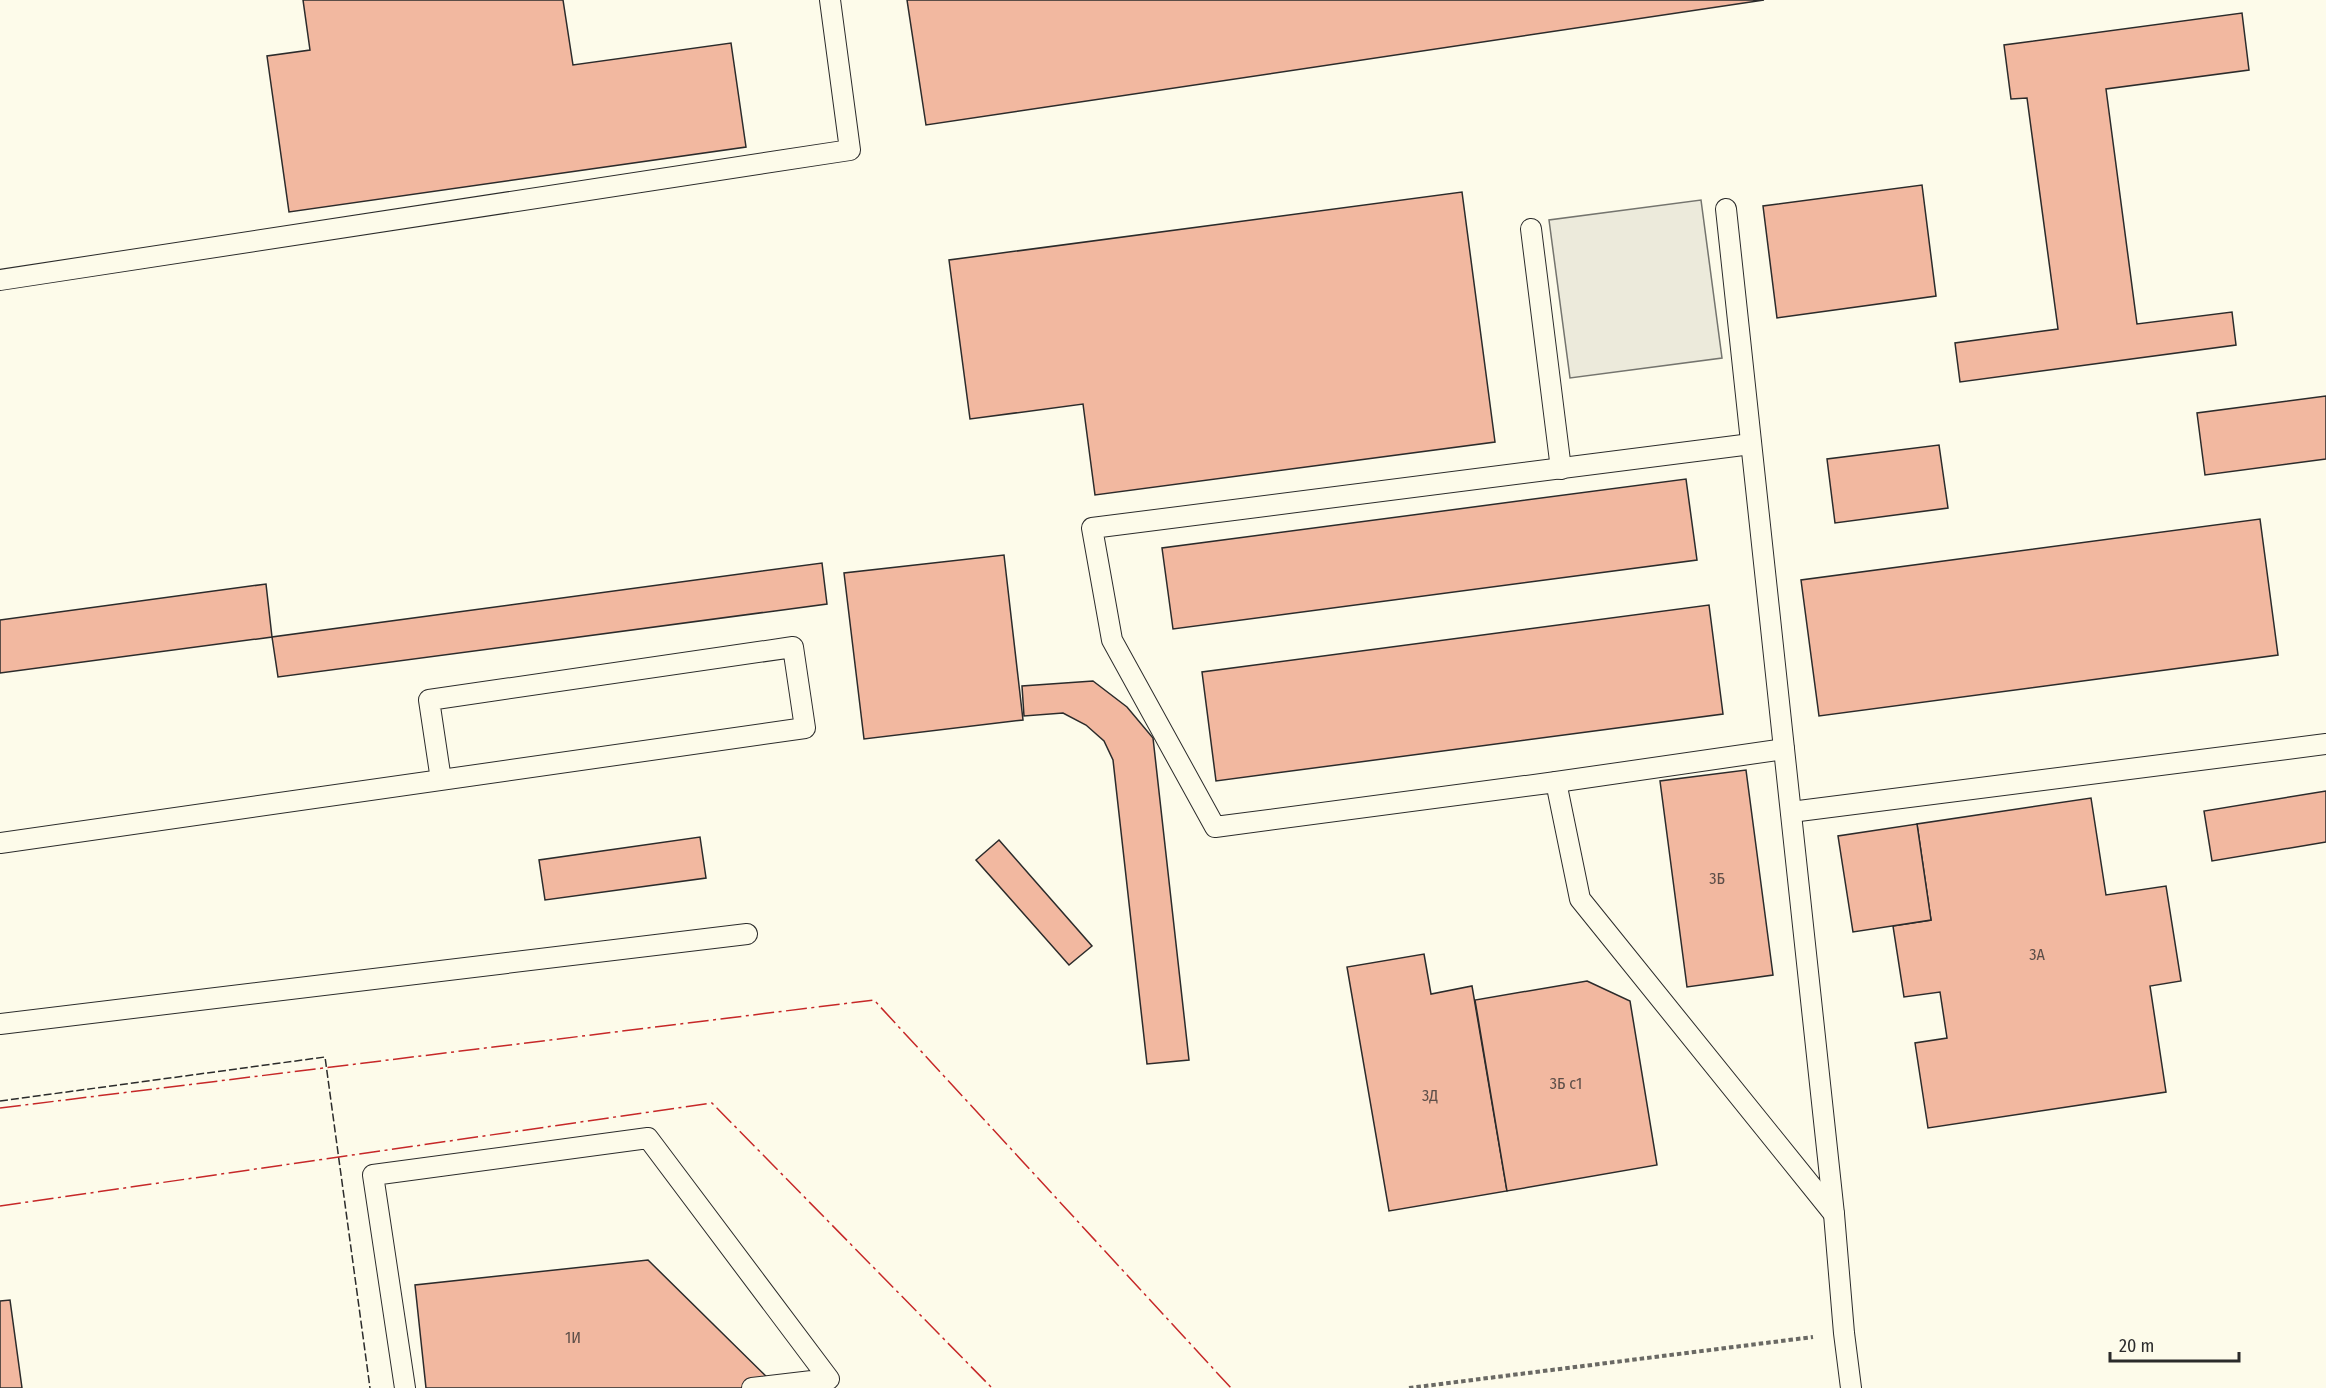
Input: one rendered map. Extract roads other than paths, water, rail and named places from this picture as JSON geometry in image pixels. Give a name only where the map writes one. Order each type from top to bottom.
[{"type":"lane","points":[[0,280],[850,150],[830,0]]},
{"type":"lane","points":[[1726,209],[1851,1388]]},
{"type":"lane","points":[[1530,230],[1561,469]]},
{"type":"lane","points":[[1751,444],[1092,528],[1112,640],[1215,827],[1784,749]]},
{"type":"lane","points":[[0,843],[441,780],[805,728],[793,647],[429,700],[441,780]]},
{"type":"lane","points":[[1791,812],[2326,744]]},
{"type":"lane","points":[[1556,782],[1580,899],[1834,1215]]},
{"type":"lane","points":[[0,1024],[747,934]]},
{"type":"lane","points":[[405,1388],[373,1175],[648,1138],[830,1379],[752,1388]]}]
